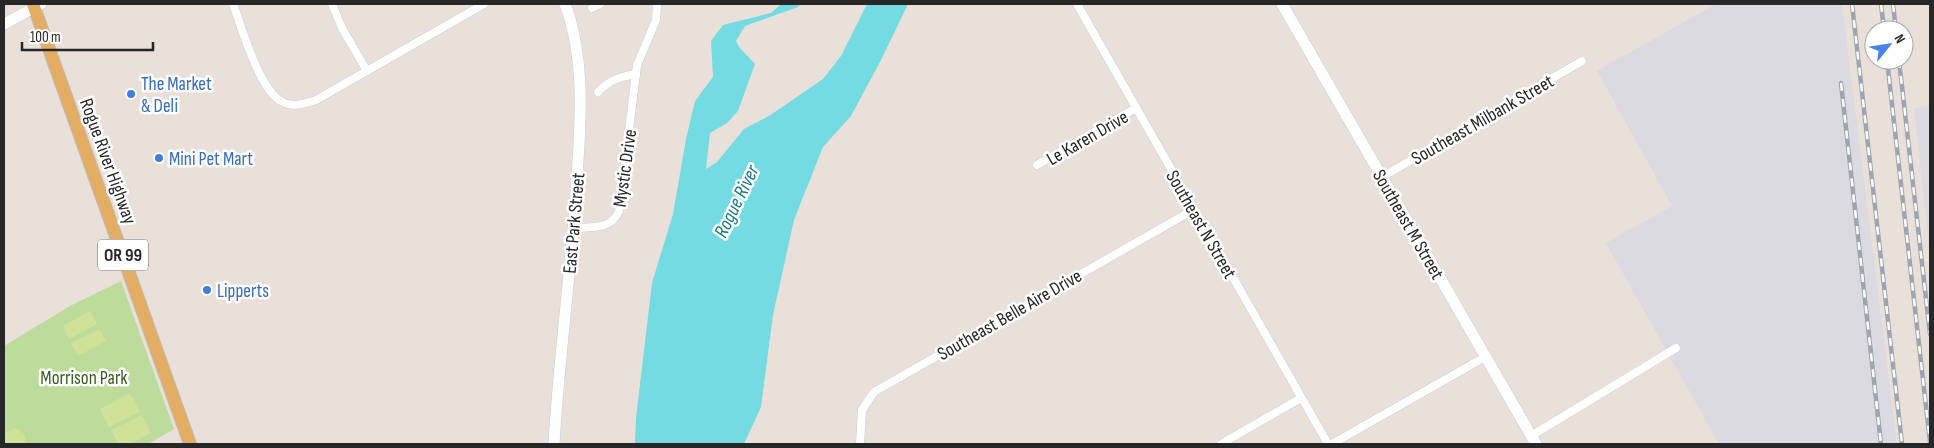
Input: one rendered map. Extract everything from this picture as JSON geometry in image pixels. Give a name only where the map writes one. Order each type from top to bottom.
[{"type":"main road","name":"Rogue River Highway","points":[[36,5],[190,444]]},
{"type":"street","points":[[233,4],[267,89],[282,102],[298,105],[316,100],[484,4]]},
{"type":"street","points":[[332,4],[342,28],[367,71]]},
{"type":"street","name":"East Park Street","points":[[554,444],[558,379],[574,228],[580,130],[574,35],[565,4]]},
{"type":"street","points":[[592,8],[600,4]]},
{"type":"street","name":"Mystic Drive","points":[[574,228],[604,226],[612,222],[619,211],[636,70],[656,20],[657,4]]},
{"type":"street","name":"Southeast N Street","points":[[1077,4],[1328,444]]},
{"type":"street","name":"Southeast M Street","points":[[1282,4],[1534,440]]},
{"type":"street","points":[[4,24],[36,5]]},
{"type":"street","name":"Southeast Milbank Street","points":[[1382,177],[1582,61]]},
{"type":"street","points":[[598,92],[605,84],[636,70]]},
{"type":"street","name":"Le Karen Drive","points":[[1037,165],[1136,108]]},
{"type":"street","name":"Southeast Belle Aire Drive","points":[[860,444],[862,410],[874,392],[1193,210]]},
{"type":"street","points":[[1534,440],[1676,348]]},
{"type":"street","points":[[1332,444],[1485,357]]},
{"type":"street","points":[[1221,444],[1301,398]]},
{"type":"shaded area","points":[[1716,4],[1842,4],[1897,444],[1719,444],[1606,243],[1672,206],[1597,71]]},
{"type":"shaded area","points":[[1930,106],[1930,258],[1914,108]]},
{"type":"green space","name":"Morrison Park","points":[[121,281],[174,429],[148,444],[4,444],[4,346],[70,306]]},
{"type":"green space","points":[[90,311],[97,324],[69,339],[63,326]]},
{"type":"green space","points":[[99,329],[106,341],[78,356],[71,343]]},
{"type":"green space","points":[[130,393],[140,412],[109,427],[100,409]]},
{"type":"green space","points":[[142,415],[151,433],[129,444],[118,444],[111,430]]},
{"type":"green space","points":[[16,428],[24,434],[26,444],[4,444],[4,433]]},
{"type":"water","name":"Rogue River","points":[[781,4],[801,4],[798,7],[745,26],[736,41],[739,47],[755,64],[738,111],[727,123],[710,133],[706,169],[717,162],[744,129],[769,116],[823,79],[841,56],[867,4],[908,4],[851,116],[823,147],[794,220],[773,315],[761,407],[744,444],[635,444],[636,418],[652,283],[673,214],[686,139],[695,101],[713,77],[711,41],[723,25],[771,13]]},
{"type":"railway","points":[[1852,4],[1902,444]]},
{"type":"railway","points":[[1881,4],[1883,20]]},
{"type":"railway","points":[[1893,4],[1895,20]]},
{"type":"railway","points":[[1888,70],[1930,442]]},
{"type":"railway","points":[[1900,70],[1930,334]]},
{"type":"railway","points":[[1841,83],[1881,444]]},
{"type":"place","name":"The Market & Deli","points":[[131,94]]},
{"type":"place","name":"Mini Pet Mart","points":[[159,158]]},
{"type":"place","name":"Lipperts","points":[[207,290]]}]
